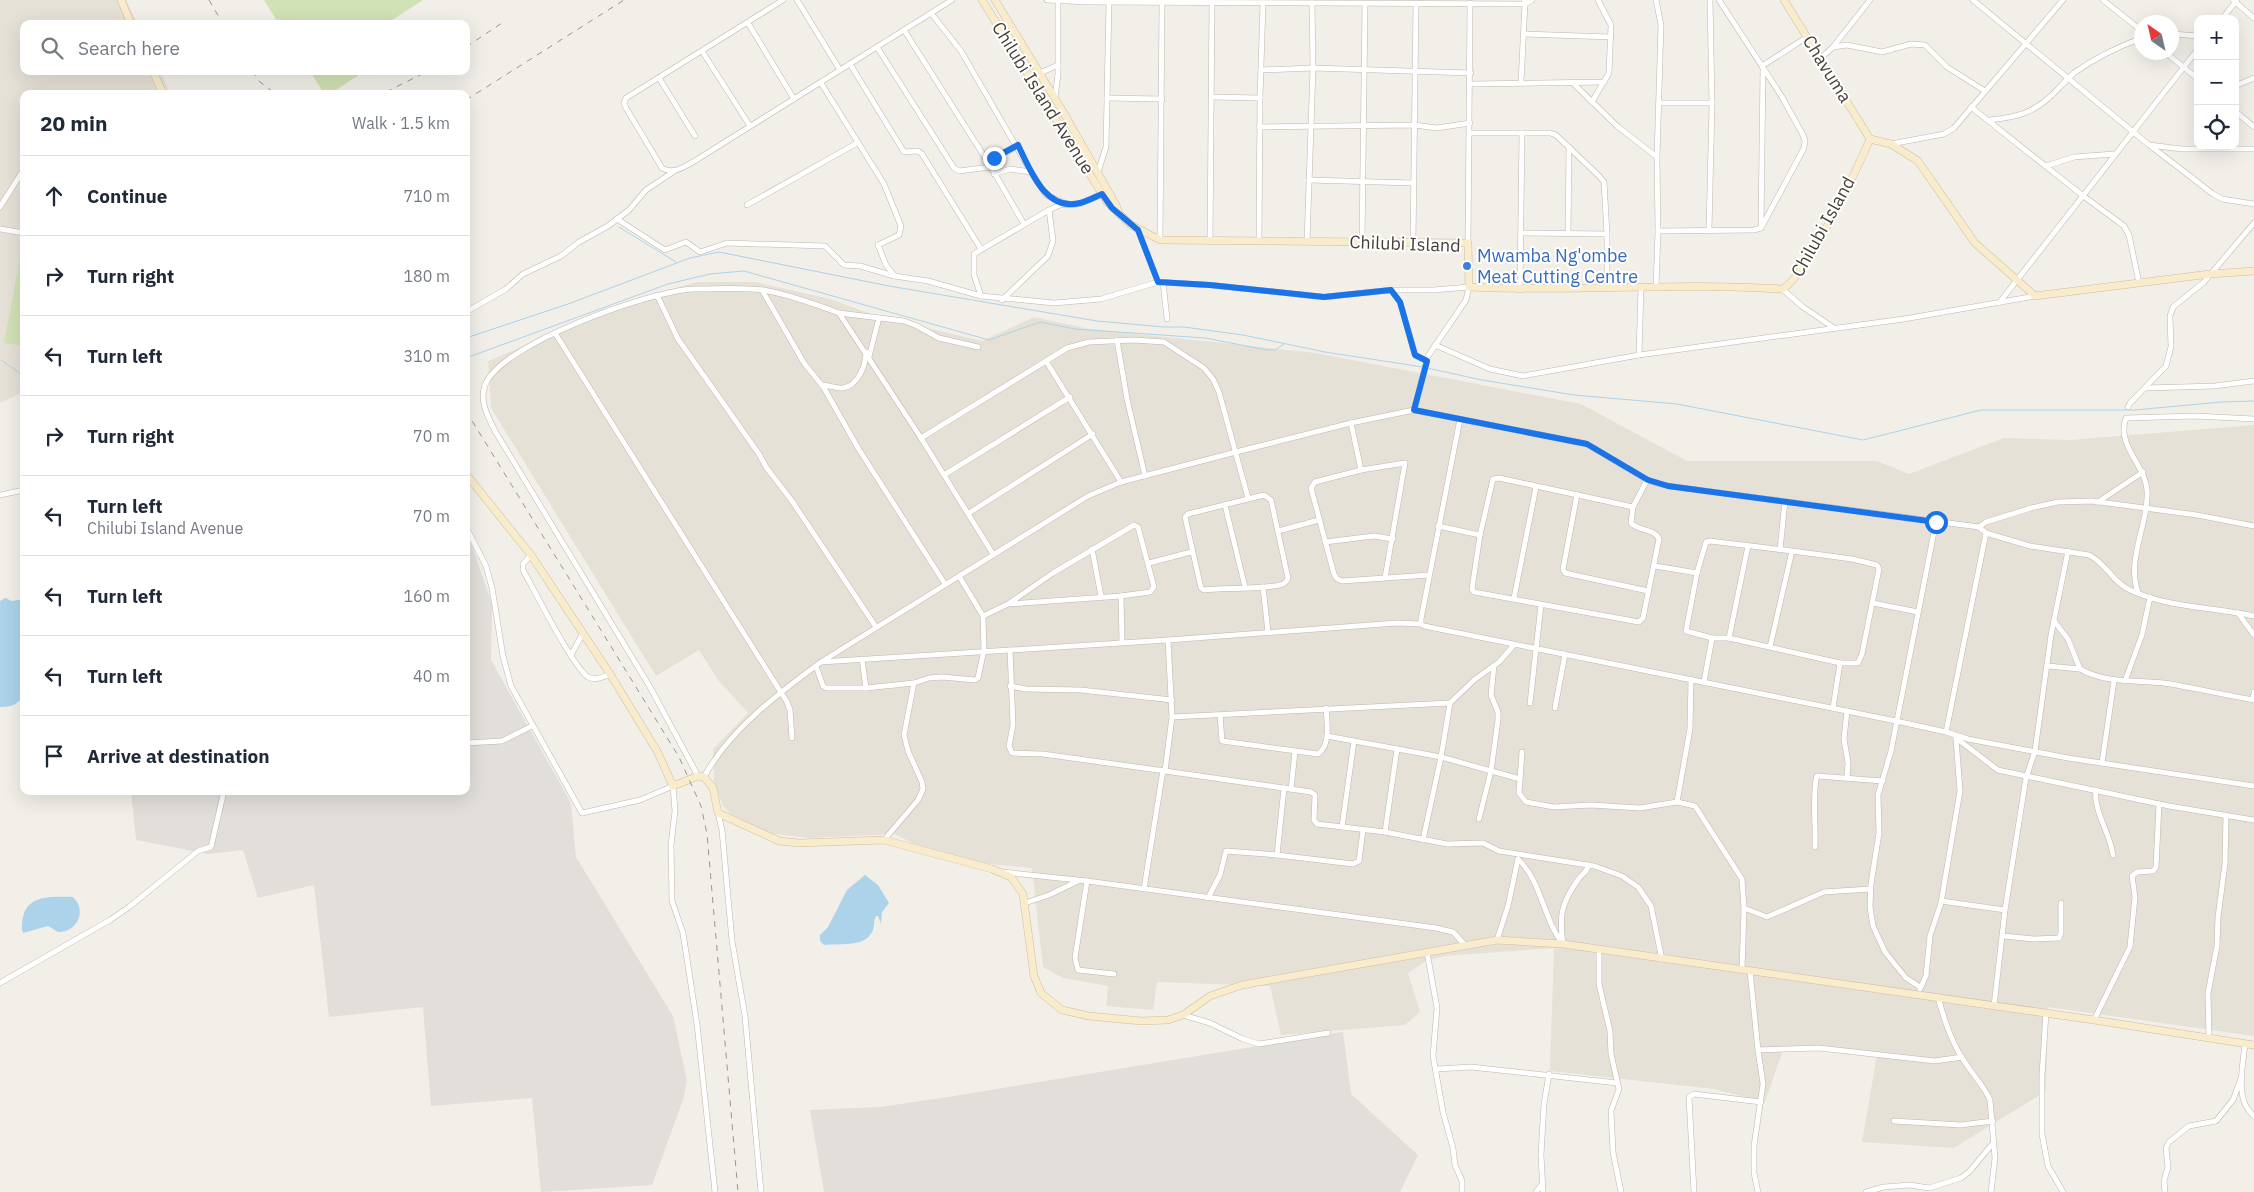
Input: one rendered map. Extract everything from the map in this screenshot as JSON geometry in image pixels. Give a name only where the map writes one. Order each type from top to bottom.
[{"type":"street","points":[[121,0],[129,20]]},
{"type":"street","points":[[674,171],[667,171],[662,168],[624,103],[629,95],[783,0]]},
{"type":"street","points":[[797,0],[840,70]]},
{"type":"street","points":[[470,310],[506,288],[523,274],[561,256],[579,242],[617,220],[630,210],[646,190],[674,171],[693,162],[952,0]]},
{"type":"street","name":"Chilubi Island Avenue","points":[[982,0],[1102,194],[1112,208],[1119,213]]},
{"type":"street","name":"Chilubi Island Avenue","points":[[995,0],[1055,98],[1098,172],[1119,213]]},
{"type":"street","points":[[1047,0],[1109,2],[1123,0],[1162,2],[1280,1],[1365,4],[1524,2],[1532,0]]},
{"type":"street","points":[[1592,102],[1609,73],[1611,25],[1598,0]]},
{"type":"street","points":[[1656,0],[1661,25],[1656,288]]},
{"type":"street","points":[[1709,230],[1712,103],[1710,0]]},
{"type":"street","points":[[1658,231],[1754,230],[1761,228],[1804,148],[1805,141],[1782,97],[1718,0]]},
{"type":"street","name":"Chavuma","points":[[1784,0],[1870,139]]},
{"type":"street","points":[[1821,58],[1870,0]]},
{"type":"street","points":[[1974,0],[2149,145],[2213,194],[2222,199],[2254,204]]},
{"type":"street","points":[[1891,144],[1944,134],[1954,128],[2025,42],[2063,0]]},
{"type":"street","points":[[2104,0],[2134,24]]},
{"type":"street","points":[[1055,98],[1058,65],[1058,1]]},
{"type":"street","points":[[2225,15],[2235,1],[2254,18]]},
{"type":"street","points":[[1098,172],[1106,147],[1109,2]]},
{"type":"street","points":[[1160,240],[1162,2]]},
{"type":"street","points":[[1210,241],[1212,2]]},
{"type":"street","points":[[1260,241],[1260,98],[1263,2]]},
{"type":"street","points":[[1521,82],[1524,2]]},
{"type":"street","points":[[1307,242],[1313,68],[1312,3]]},
{"type":"street","points":[[1413,243],[1416,3]]},
{"type":"street","points":[[1468,244],[1471,84],[1470,3]]},
{"type":"street","points":[[1362,242],[1361,182],[1365,4]]},
{"type":"street","points":[[931,13],[961,51],[980,87],[1018,145],[1031,172],[1046,196],[1069,204]]},
{"type":"street","points":[[748,22],[794,99]]},
{"type":"street","points":[[904,30],[1024,224]]},
{"type":"street","points":[[1524,34],[1610,37]]},
{"type":"street","points":[[2179,35],[2194,36]]},
{"type":"street","points":[[1763,67],[1807,37]]},
{"type":"street","points":[[1989,120],[2008,118],[2031,112],[2068,79],[2106,53],[2134,41]]},
{"type":"street","points":[[1833,46],[1847,45],[1882,52],[1911,44],[1925,45],[1947,67],[1985,91]]},
{"type":"street","points":[[877,47],[954,168],[959,171],[989,165],[1018,145]]},
{"type":"street","points":[[702,51],[750,126]]},
{"type":"street","points":[[1998,303],[2194,54]]},
{"type":"street","points":[[2174,60],[2194,77]]},
{"type":"street","points":[[850,64],[904,152],[918,151],[922,154],[981,249]]},
{"type":"street","points":[[1040,73],[1058,65]]},
{"type":"street","points":[[1761,228],[1763,67]]},
{"type":"street","points":[[1261,70],[1313,68],[1471,73]]},
{"type":"street","points":[[155,75],[161,90]]},
{"type":"street","points":[[659,78],[695,136]]},
{"type":"street","points":[[2239,84],[2254,78]]},
{"type":"street","points":[[822,82],[857,143],[884,184],[901,226],[899,235],[878,245],[886,265],[894,276]]},
{"type":"street","points":[[1471,84],[1521,82],[1573,84],[1604,82]]},
{"type":"street","points":[[1573,84],[1617,126],[1657,157]]},
{"type":"street","points":[[1211,97],[1260,98]]},
{"type":"street","points":[[1107,98],[1162,99]]},
{"type":"street","points":[[1660,103],[1712,103]]},
{"type":"street","points":[[1971,107],[2127,230],[2140,283]]},
{"type":"street","points":[[2239,114],[2254,126]]},
{"type":"street","points":[[1260,127],[1414,125],[1437,128],[1470,123]]},
{"type":"street","points":[[1470,133],[1550,133],[1556,135],[1604,182],[1607,234],[1607,288]]},
{"type":"street","points":[[1520,290],[1522,133]]},
{"type":"street","points":[[1870,139],[1891,144],[1918,161],[1975,243],[2035,296]]},
{"type":"street","name":"Chilubi Island","points":[[1119,213],[1138,230],[1160,240],[1468,244],[1469,287],[1520,290],[1607,288],[1782,289],[1792,283],[1798,275],[1825,228],[1870,139]]},
{"type":"street","points":[[748,205],[857,143]]},
{"type":"street","points":[[2149,145],[2182,148],[2254,148]]},
{"type":"street","points":[[1568,233],[1569,147]]},
{"type":"street","points":[[2046,166],[2074,157],[2114,154]]},
{"type":"street","points":[[994,174],[1010,169],[1031,172]]},
{"type":"street","points":[[0,206],[20,175]]},
{"type":"street","points":[[1309,180],[1413,183]]},
{"type":"street","points":[[981,296],[976,287],[973,264],[974,254],[1001,240],[1049,210],[1069,204],[1079,204],[1102,194]]},
{"type":"street","points":[[1002,300],[1048,256],[1053,241],[1049,210]]},
{"type":"street","points":[[617,220],[667,250],[686,242],[700,252],[727,243],[825,246],[841,264],[860,266],[894,276],[928,281],[1002,300],[1072,303],[1101,299],[1160,282],[1210,285],[1324,297],[1391,290],[1428,291],[1469,287],[1466,300],[1435,345],[1426,362],[1414,410]]},
{"type":"street","points":[[2128,408],[2130,403],[2166,366],[2170,355],[2171,310],[2210,274],[2254,223]]},
{"type":"street","points":[[0,229],[20,232]]},
{"type":"street","points":[[1138,230],[1160,282],[1168,319]]},
{"type":"street","points":[[1522,233],[1607,234]]},
{"type":"street","points":[[1435,345],[1490,369],[1523,376],[1639,355],[1835,328],[2035,296],[2210,274],[2254,271]]},
{"type":"street","points":[[1639,355],[1641,288]]},
{"type":"street","points":[[761,1192],[745,1016],[732,941],[722,830],[713,788],[701,776],[650,687],[562,544],[487,414],[483,390],[492,373],[505,360],[521,349],[603,314],[657,295],[692,289],[762,290],[839,313],[904,321],[938,338],[978,348]]},
{"type":"street","points":[[1782,289],[1802,307],[1835,328]]},
{"type":"street","points":[[762,290],[804,363],[822,385],[858,448],[945,584]]},
{"type":"street","points":[[1391,290],[1400,302],[1415,355],[1426,362]]},
{"type":"street","points":[[657,295],[678,339],[759,454],[766,467],[792,501],[876,627]]},
{"type":"street","points":[[839,313],[868,354],[993,554]]},
{"type":"street","points":[[822,385],[841,388],[851,383],[863,369],[880,318]]},
{"type":"street","points":[[555,334],[780,692],[790,710],[792,738]]},
{"type":"street","points":[[921,438],[1077,344],[1117,340],[1164,342],[1204,368],[1213,379],[1219,392],[1248,498]]},
{"type":"street","points":[[1117,340],[1127,400],[1145,476]]},
{"type":"street","points":[[1046,361],[1121,482]]},
{"type":"street","points":[[2146,388],[2215,386],[2254,381]]},
{"type":"street","points":[[944,475],[1070,397]]},
{"type":"street","points":[[470,535],[486,566],[492,588],[507,676],[532,726],[582,813],[640,800],[701,776],[719,753],[780,692],[821,662],[1088,496],[1121,482],[1350,423],[1414,410],[1587,444],[1648,480],[1668,486],[1979,527],[1986,533],[2030,546],[2093,556],[2120,584],[2150,597],[2179,604],[2254,616]]},
{"type":"street","points":[[2138,593],[2134,578],[2147,490],[2143,472],[2125,440],[2126,418],[2195,416],[2254,419]]},
{"type":"street","points":[[1421,624],[1438,526],[1460,419]]},
{"type":"street","points":[[1350,423],[1361,470]]},
{"type":"street","points":[[969,513],[1093,434]]},
{"type":"street","points":[[1384,578],[1406,466],[1403,462],[1361,470],[1312,484],[1311,488],[1319,520],[1337,578],[1342,580],[1429,576]]},
{"type":"street","points":[[2098,502],[2143,472]]},
{"type":"street","points":[[1633,507],[1498,478],[1493,479],[1480,535],[1472,589],[1474,592],[1638,622],[1643,618],[1659,539],[1652,532],[1633,526],[1630,523],[1633,507],[1648,480]]},
{"type":"street","points":[[470,479],[531,554],[610,674],[657,751],[673,786],[675,811],[671,846],[672,901],[683,933],[697,1024],[716,1192]]},
{"type":"street","points":[[1514,598],[1536,487]]},
{"type":"street","points":[[0,495],[20,491]]},
{"type":"street","points":[[1577,495],[1562,570],[1565,573],[1648,590]]},
{"type":"street","points":[[1268,496],[1288,578],[1282,584],[1204,590],[1201,588],[1191,552],[1184,518],[1188,514],[1248,498],[1268,496]]},
{"type":"street","points":[[1780,550],[1785,501]]},
{"type":"street","points":[[1979,527],[1986,522],[2058,502],[2098,502],[2197,515],[2254,526]]},
{"type":"street","points":[[1225,505],[1245,587]]},
{"type":"street","points":[[1278,531],[1319,520]]},
{"type":"street","points":[[1920,991],[1906,978],[1885,952],[1870,917],[1870,889],[1879,833],[1878,795],[1888,766],[1936,522]]},
{"type":"street","points":[[983,616],[1008,604],[1092,549],[1136,525],[1149,563],[1154,586],[1150,592],[1008,604]]},
{"type":"street","points":[[1438,526],[1480,535]]},
{"type":"street","points":[[1946,732],[1986,533]]},
{"type":"street","points":[[1325,542],[1374,536],[1393,538]]},
{"type":"street","points":[[1706,542],[1748,546],[1852,559],[1876,564],[1879,569],[1861,659],[1855,664],[1840,663],[1729,638],[1712,638],[1686,631],[1697,573],[1706,542]]},
{"type":"street","points":[[1729,638],[1748,546]]},
{"type":"street","points":[[1092,549],[1101,596]]},
{"type":"street","points":[[1770,647],[1792,551]]},
{"type":"street","points":[[1994,1006],[2005,910],[2026,778],[2035,752],[2054,621],[2068,551]]},
{"type":"street","points":[[1149,563],[1191,552]]},
{"type":"street","points":[[531,554],[523,564],[523,570],[572,655],[590,678],[595,679],[610,674]]},
{"type":"street","points":[[1655,566],[1697,573]]},
{"type":"street","points":[[816,666],[823,686],[826,688],[866,688],[914,683],[928,678],[942,677],[975,680],[978,678],[984,650],[983,616],[959,576]]},
{"type":"street","points":[[1263,586],[1268,632]]},
{"type":"street","points":[[1120,596],[1122,642]]},
{"type":"street","points":[[2124,681],[2140,642],[2150,597]]},
{"type":"street","points":[[1872,604],[1918,612]]},
{"type":"street","points":[[1530,703],[1541,605]]},
{"type":"street","points":[[2238,613],[2254,635]]},
{"type":"street","points":[[2054,621],[2068,639],[2080,669]]},
{"type":"street","points":[[821,662],[1397,623],[1421,624],[1514,645],[1946,732],[1998,770],[2026,778],[2096,790],[2159,804],[2254,820]]},
{"type":"street","points":[[572,655],[583,633]]},
{"type":"street","points":[[1704,682],[1712,638]]},
{"type":"street","points":[[1144,889],[1172,717],[1168,640]]},
{"type":"street","points":[[1423,840],[1441,757],[1450,703],[1474,680],[1494,666],[1514,645]]},
{"type":"street","points":[[1010,650],[1012,725],[1009,746],[1012,753],[1043,754],[1291,789],[1315,795],[1315,822],[1385,832],[1447,844],[1477,842],[1519,857],[1589,866],[1622,876],[1631,881],[1643,893],[1650,906],[1662,955],[1660,959]]},
{"type":"street","points":[[1555,708],[1565,654]]},
{"type":"street","points":[[862,659],[866,688]]},
{"type":"street","points":[[1833,708],[1840,663]]},
{"type":"street","points":[[1479,820],[1491,771],[1498,720],[1498,712],[1491,695],[1494,666]]},
{"type":"street","points":[[2048,666],[2080,669],[2114,681],[2170,684],[2254,700],[2254,692]]},
{"type":"street","points":[[1676,802],[1690,729],[1691,680]]},
{"type":"street","points":[[2102,763],[2114,681]]},
{"type":"street","points":[[884,840],[918,800],[924,789],[908,752],[904,732],[914,683]]},
{"type":"street","points":[[1010,686],[1026,689],[1081,690],[1172,700]]},
{"type":"street","points":[[1172,717],[1450,703]]},
{"type":"street","points":[[1220,715],[1222,741],[1318,754],[1323,750],[1327,736],[1326,708]]},
{"type":"street","points":[[1847,711],[1844,739],[1848,763],[1848,778]]},
{"type":"street","points":[[470,743],[502,741],[532,726]]},
{"type":"street","points":[[1327,736],[1441,757],[1520,779]]},
{"type":"street","points":[[1955,737],[2102,763],[2254,786]]},
{"type":"street","points":[[1920,991],[1926,976],[1930,936],[1941,901],[1960,791],[1955,737]]},
{"type":"street","points":[[1342,827],[1354,741]]},
{"type":"street","points":[[1385,832],[1397,749]]},
{"type":"street","points":[[1291,789],[1295,752]]},
{"type":"street","points":[[1522,752],[1519,793],[1522,799],[1532,803],[1554,807],[1591,805],[1640,808],[1676,802],[1695,806],[1742,879],[1744,908],[1742,970]]},
{"type":"street","points":[[1815,847],[1816,778],[1820,776],[1883,781]]},
{"type":"street","points":[[1277,855],[1284,788]]},
{"type":"street","points":[[2096,790],[2098,810],[2108,833],[2113,855]]},
{"type":"street","points":[[0,983],[110,920],[198,852],[211,847],[223,795]]},
{"type":"street","points":[[2094,1020],[2130,947],[2135,897],[2132,876],[2137,872],[2153,871],[2156,867],[2159,804]]},
{"type":"street","points":[[718,813],[779,841],[799,843],[859,839],[884,840],[1002,872],[1043,875],[1436,928],[1453,932],[1466,945]]},
{"type":"street","points":[[2209,1038],[2208,993],[2217,946],[2218,917],[2225,864],[2226,815]]},
{"type":"street","points":[[1208,898],[1220,876],[1226,851],[1354,864],[1359,861],[1363,830]]},
{"type":"street","points":[[1497,940],[1508,906],[1519,857]]},
{"type":"street","points":[[1519,857],[1528,869],[1554,932],[1563,944]]},
{"type":"street","points":[[1563,944],[1560,919],[1562,910],[1577,879],[1586,872],[1589,866]]},
{"type":"street","points":[[1002,872],[1011,877],[1023,894],[1034,976],[1041,993],[1062,1010],[1078,1015],[1141,1021],[1168,1020],[1183,1015],[1210,996],[1242,985],[1497,940],[1563,944],[1599,951],[1742,970],[1920,991],[1938,997],[2254,1045]]},
{"type":"street","points":[[1025,903],[1079,880]]},
{"type":"street","points":[[1086,881],[1075,958],[1076,966],[1078,970],[1114,974]]},
{"type":"street","points":[[1744,908],[1767,917],[1824,892],[1870,889]]},
{"type":"street","points":[[1941,901],[2005,910]]},
{"type":"street","points":[[2003,936],[2034,939],[2059,938],[2061,933],[2061,903]]},
{"type":"street","points":[[1599,951],[1599,984],[1610,1031],[1611,1054],[1617,1082],[1618,1096],[1612,1111],[1613,1152],[1621,1192]]},
{"type":"street","points":[[1426,952],[1437,1008],[1433,1056],[1437,1069],[1443,1112],[1453,1148],[1454,1165],[1462,1181],[1462,1192]]},
{"type":"street","points":[[1750,971],[1763,1084],[1754,1146],[1754,1173],[1758,1192]]},
{"type":"street","points":[[1938,997],[1945,1022],[1962,1057],[1987,1092],[1990,1100],[1994,1142],[1994,1172],[1991,1192]]},
{"type":"street","points":[[2046,1013],[2042,1075],[2042,1134],[2048,1166],[2063,1192]]},
{"type":"street","points":[[1183,1015],[1210,1023],[1243,1039],[1259,1044],[1328,1033]]},
{"type":"street","points":[[2165,1192],[2164,1181],[2168,1166],[2166,1148],[2169,1142],[2189,1126],[2216,1121],[2233,1100],[2241,1078],[2245,1044]]},
{"type":"street","points":[[1758,1050],[1819,1048],[1926,1060],[1946,1060],[1962,1057]]},
{"type":"street","points":[[1437,1069],[1471,1067],[1519,1074],[1549,1074],[1617,1082]]},
{"type":"street","points":[[1543,1192],[1541,1155],[1544,1104],[1549,1074]]},
{"type":"street","points":[[2241,1078],[2244,1101],[2248,1110],[2254,1116]]},
{"type":"street","points":[[1694,1192],[1689,1097],[1694,1094],[1761,1102]]},
{"type":"street","points":[[1894,1122],[1961,1125],[1993,1121]]},
{"type":"street","points":[[1866,1192],[1884,1187],[1903,1185],[1929,1188],[1961,1178],[1969,1172],[1994,1142]]},
{"type":"street","points":[[1536,1192],[1543,1182]]},
{"type":"shaded area","points":[[0,0],[126,0],[136,20],[20,20],[20,75],[162,75],[168,90],[20,90],[20,394],[0,403]]},
{"type":"shaded area","points":[[697,282],[755,282],[830,299],[877,316],[982,341],[1034,317],[1089,329],[1316,353],[1581,404],[1687,461],[1877,461],[1909,474],[2004,438],[2070,440],[2254,425],[2254,1036],[2048,1007],[2046,1091],[1954,1148],[1862,1142],[1877,1055],[1784,1047],[1765,1102],[1714,1089],[1550,1071],[1554,948],[1444,956],[1426,961],[1408,973],[1420,1012],[1405,1025],[1281,1035],[1270,986],[1157,982],[1153,1010],[1106,1006],[1108,986],[1063,978],[1043,967],[1032,868],[980,863],[914,844],[895,834],[809,838],[766,833],[731,814],[723,806],[714,782],[713,749],[748,713],[718,680],[699,650],[656,676],[491,408],[488,361],[639,298]]},
{"type":"shaded area","points":[[470,541],[492,604],[491,660],[571,803],[576,857],[673,1016],[687,1081],[683,1100],[652,1185],[541,1192],[532,1098],[431,1106],[423,1007],[329,1017],[314,885],[258,898],[243,850],[208,854],[136,840],[131,795],[470,795]]},
{"type":"shaded area","points":[[1343,1032],[1351,1094],[1418,1155],[1400,1192],[824,1192],[810,1110],[880,1107]]},
{"type":"green space","points":[[264,0],[423,0],[392,20],[276,20]]},
{"type":"green space","points":[[312,75],[359,75],[336,90],[322,90]]},
{"type":"green space","points":[[20,259],[20,345],[4,343]]},
{"type":"water","points":[[5,598],[12,601],[20,600],[20,700],[8,707],[0,707],[0,601]]},
{"type":"water","points":[[865,875],[878,885],[889,903],[882,912],[881,924],[878,916],[876,916],[872,932],[868,937],[857,943],[824,945],[820,941],[820,935],[828,927],[847,890]]},
{"type":"water","points":[[73,897],[80,909],[80,914],[75,925],[70,929],[58,932],[48,926],[23,933],[23,917],[30,904],[43,898]]},
{"type":"waterway","points":[[619,227],[676,262]]},
{"type":"waterway","points":[[470,337],[568,304],[690,258],[719,252],[889,286],[1097,321],[1184,327],[1243,335],[1325,352],[1423,367]]},
{"type":"waterway","points":[[470,357],[668,284],[710,274],[744,271],[989,340],[1040,322],[1075,329],[1205,338],[1267,350],[1275,350],[1284,344]]},
{"type":"waterway","points":[[1,360],[20,373]]},
{"type":"waterway","points":[[1427,368],[1482,380],[1574,395],[1677,404],[1863,440],[1981,410],[2135,410],[2254,401]]},
{"type":"railway","points":[[209,0],[221,20]]},
{"type":"railway","points":[[470,97],[624,0]]},
{"type":"railway","points":[[470,44],[502,23]]},
{"type":"railway","points":[[255,75],[260,82],[271,90]]},
{"type":"railway","points":[[390,90],[420,75]]},
{"type":"railway","points":[[470,417],[679,757],[701,806],[707,834],[738,1192]]},
{"type":"place","name":"Mwamba Ng'ombe Meat Cutting Centre","points":[[1467,266]]},
{"type":"route","points":[[994,158],[1018,145],[1031,172],[1046,196],[1069,204],[1079,204],[1102,194],[1112,208],[1138,230],[1146,256],[1158,282],[1210,285],[1324,297],[1391,290],[1400,302],[1415,355],[1427,361],[1414,410],[1587,444],[1648,480],[1668,486],[1936,522]]}]
